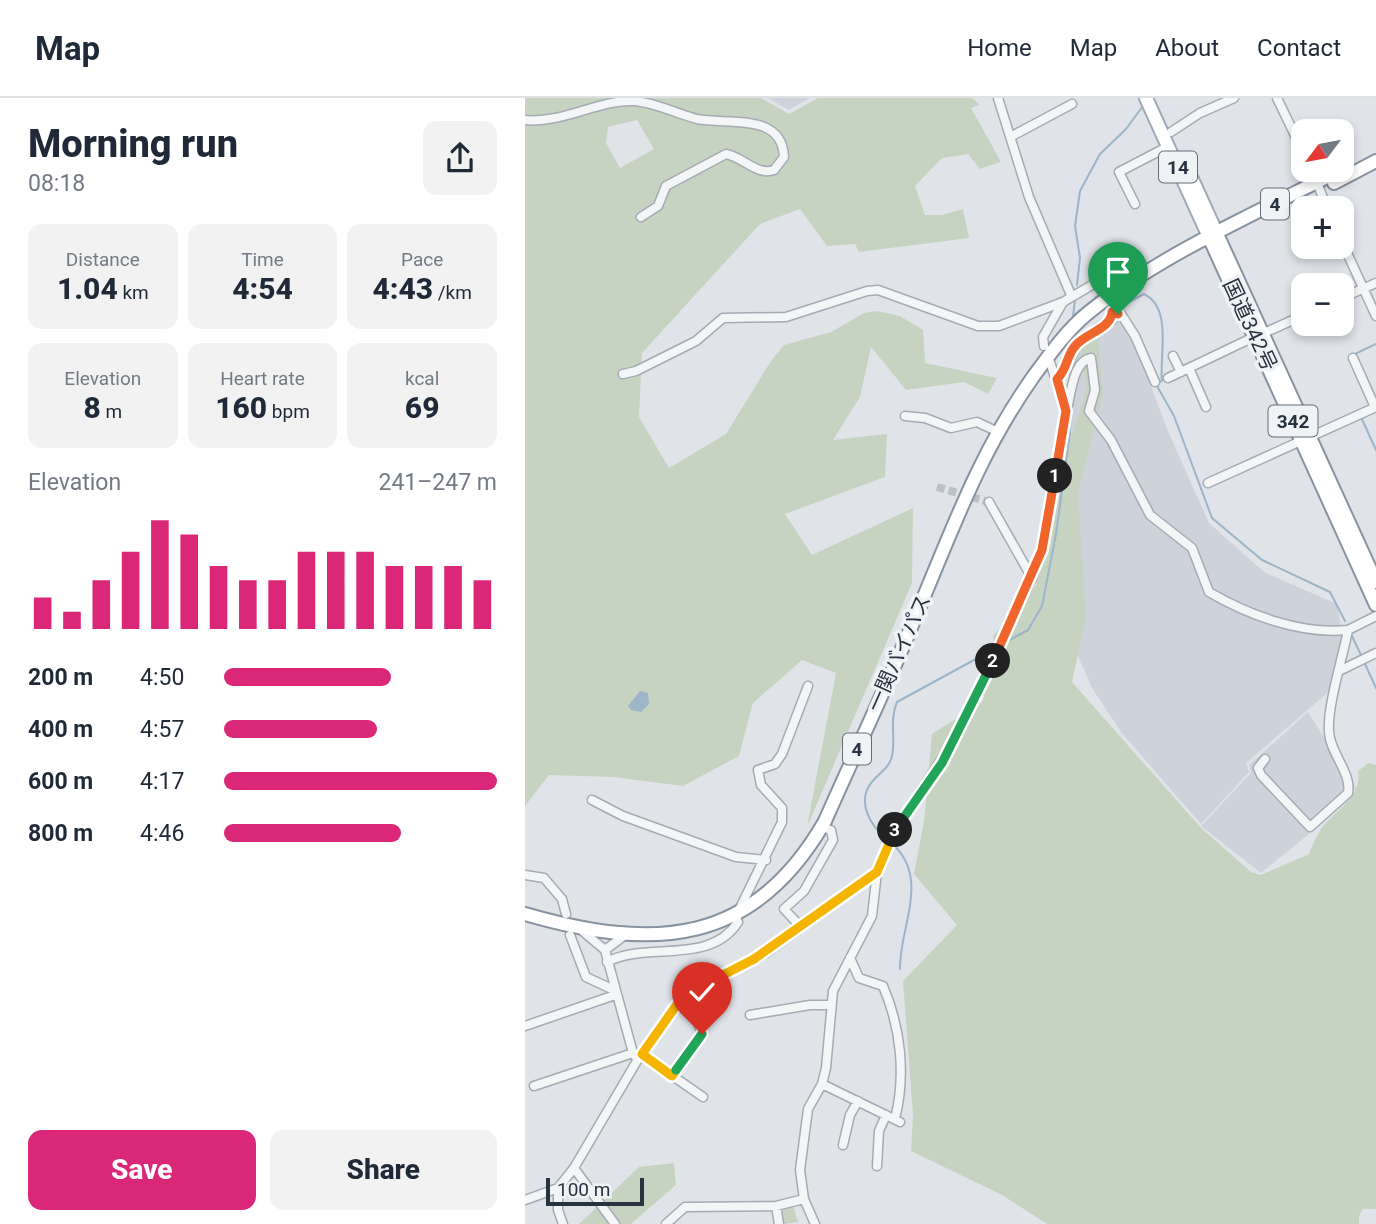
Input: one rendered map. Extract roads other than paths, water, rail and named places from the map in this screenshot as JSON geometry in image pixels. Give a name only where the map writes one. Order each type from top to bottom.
[{"type":"main road","name":"14","points":[[1146,98],[1215,239]]},
{"type":"main road","name":"14","points":[[1155,98],[1215,239]]},
{"type":"main road","name":"一関バイパス","points":[[1355,162],[1376,152]]},
{"type":"main road","name":"一関バイパス","points":[[1355,168],[1376,161]]},
{"type":"main road","name":"一関バイパス","points":[[525,914],[574,931],[625,935],[683,933],[711,925],[736,913],[768,892],[790,873],[821,827],[996,431],[1046,363],[1058,342],[1087,313],[1115,302],[1215,239],[1314,182]]},
{"type":"main road","name":"国道342号","points":[[1215,239],[1306,439],[1376,605]]},
{"type":"main road","name":"国道342号","points":[[1306,439],[1376,582]]},
{"type":"street","points":[[998,98],[1030,197],[1071,295]]},
{"type":"street","points":[[1171,132],[1200,113],[1234,98]]},
{"type":"street","points":[[1277,98],[1291,127]]},
{"type":"street","points":[[525,120],[551,121],[571,113],[635,101],[699,119],[760,124],[778,136],[783,144],[784,157],[774,170],[760,171],[736,156],[726,154],[666,186],[658,206],[641,217]]},
{"type":"street","points":[[1012,136],[1072,104]]},
{"type":"street","points":[[1135,204],[1119,172],[1168,146]]},
{"type":"street","points":[[1350,259],[1376,316]]},
{"type":"street","points":[[1044,346],[1043,337],[1063,302],[1104,278],[1111,280],[1115,302],[1135,336],[1155,382]]},
{"type":"street","points":[[1354,293],[1376,282]]},
{"type":"street","points":[[623,374],[636,371],[696,341],[723,318],[786,317],[867,291],[878,290],[978,326],[999,326],[1063,302]]},
{"type":"street","points":[[1057,379],[1065,370],[1075,346],[1109,321],[1115,302]]},
{"type":"street","points":[[1168,378],[1291,321]]},
{"type":"street","points":[[1173,356],[1185,370],[1206,407]]},
{"type":"street","points":[[815,1224],[804,1199],[800,1170],[808,1109],[822,1084],[826,1068],[833,991],[872,916],[877,872],[895,828],[942,763],[960,731],[1032,578],[1042,550],[1066,411],[1078,367],[1085,359],[1091,358],[1095,390],[1089,411],[1111,440],[1150,515],[1192,548],[1209,593],[1247,612],[1330,632],[1348,630],[1376,616]]},
{"type":"street","points":[[1208,483],[1376,407],[1353,358]]},
{"type":"street","points":[[1046,363],[1057,379],[1066,411]]},
{"type":"street","points":[[905,416],[925,418],[951,428],[977,422],[996,431]]},
{"type":"street","points":[[989,502],[1032,578]]},
{"type":"street","points":[[1265,760],[1258,768],[1261,775],[1310,827],[1348,793],[1350,785],[1332,750],[1328,731],[1348,630]]},
{"type":"street","points":[[1341,670],[1376,653]]},
{"type":"street","points":[[607,962],[622,957],[697,949],[733,929],[738,922],[736,913],[766,860],[782,822],[782,808],[761,785],[758,770],[775,764],[782,754],[808,686]]},
{"type":"street","points":[[592,800],[623,816],[736,857],[766,860]]},
{"type":"street","points":[[801,927],[784,909],[804,891],[833,840],[831,830],[821,827]]},
{"type":"street","points":[[525,1200],[558,1188],[574,1168],[637,1056],[678,1003],[692,991],[766,953],[877,872]]},
{"type":"street","points":[[525,875],[544,878],[562,899],[566,914]]},
{"type":"street","points":[[574,931],[586,977],[615,993]]},
{"type":"street","points":[[574,931],[605,950],[615,993],[637,1056],[703,1097]]},
{"type":"street","points":[[605,950],[625,935]]},
{"type":"street","points":[[850,958],[859,978],[883,986],[898,1030],[901,1086],[894,1119],[879,1131],[877,1167]]},
{"type":"street","points":[[525,1026],[615,993]]},
{"type":"street","points":[[750,1015],[810,1005],[831,1005]]},
{"type":"street","points":[[672,1076],[702,1034],[694,1011]]},
{"type":"street","points":[[534,1086],[637,1056]]},
{"type":"street","points":[[822,1084],[894,1119]]},
{"type":"street","points":[[843,1145],[850,1115],[858,1101]]},
{"type":"street","points":[[574,1168],[615,1224]]},
{"type":"street","points":[[558,1188],[558,1210],[563,1224]]},
{"type":"street","points":[[666,1224],[685,1207],[776,1206],[804,1199]]},
{"type":"street","points":[[776,1206],[779,1224]]},
{"type":"water","points":[[640,691],[648,693],[649,704],[641,712],[631,710],[628,706]]},
{"type":"waterway","points":[[1077,285],[1080,258],[1075,226],[1080,191],[1100,154],[1126,129],[1143,106]]},
{"type":"waterway","points":[[1073,316],[1100,294]]},
{"type":"waterway","points":[[1121,306],[1144,294],[1159,310],[1163,334],[1162,381],[1159,382]]},
{"type":"waterway","points":[[1073,316],[1075,300]]},
{"type":"waterway","points":[[1355,354],[1376,344]]},
{"type":"waterway","points":[[1157,386],[1174,416],[1212,518],[1262,560],[1330,592],[1345,621]]},
{"type":"waterway","points":[[1004,643],[1028,630],[1042,606],[1056,534],[1070,433],[1069,410]]},
{"type":"waterway","points":[[1361,417],[1376,450]]},
{"type":"waterway","points":[[1351,634],[1361,655]]},
{"type":"waterway","points":[[886,838],[871,821],[865,800],[869,786],[890,761],[893,749],[893,716],[897,702],[996,648]]},
{"type":"waterway","points":[[1365,664],[1376,688]]},
{"type":"waterway","points":[[890,842],[902,855],[909,870],[911,886],[900,969]]},
{"type":"tunnel","points":[[937,487],[989,502]]}]
